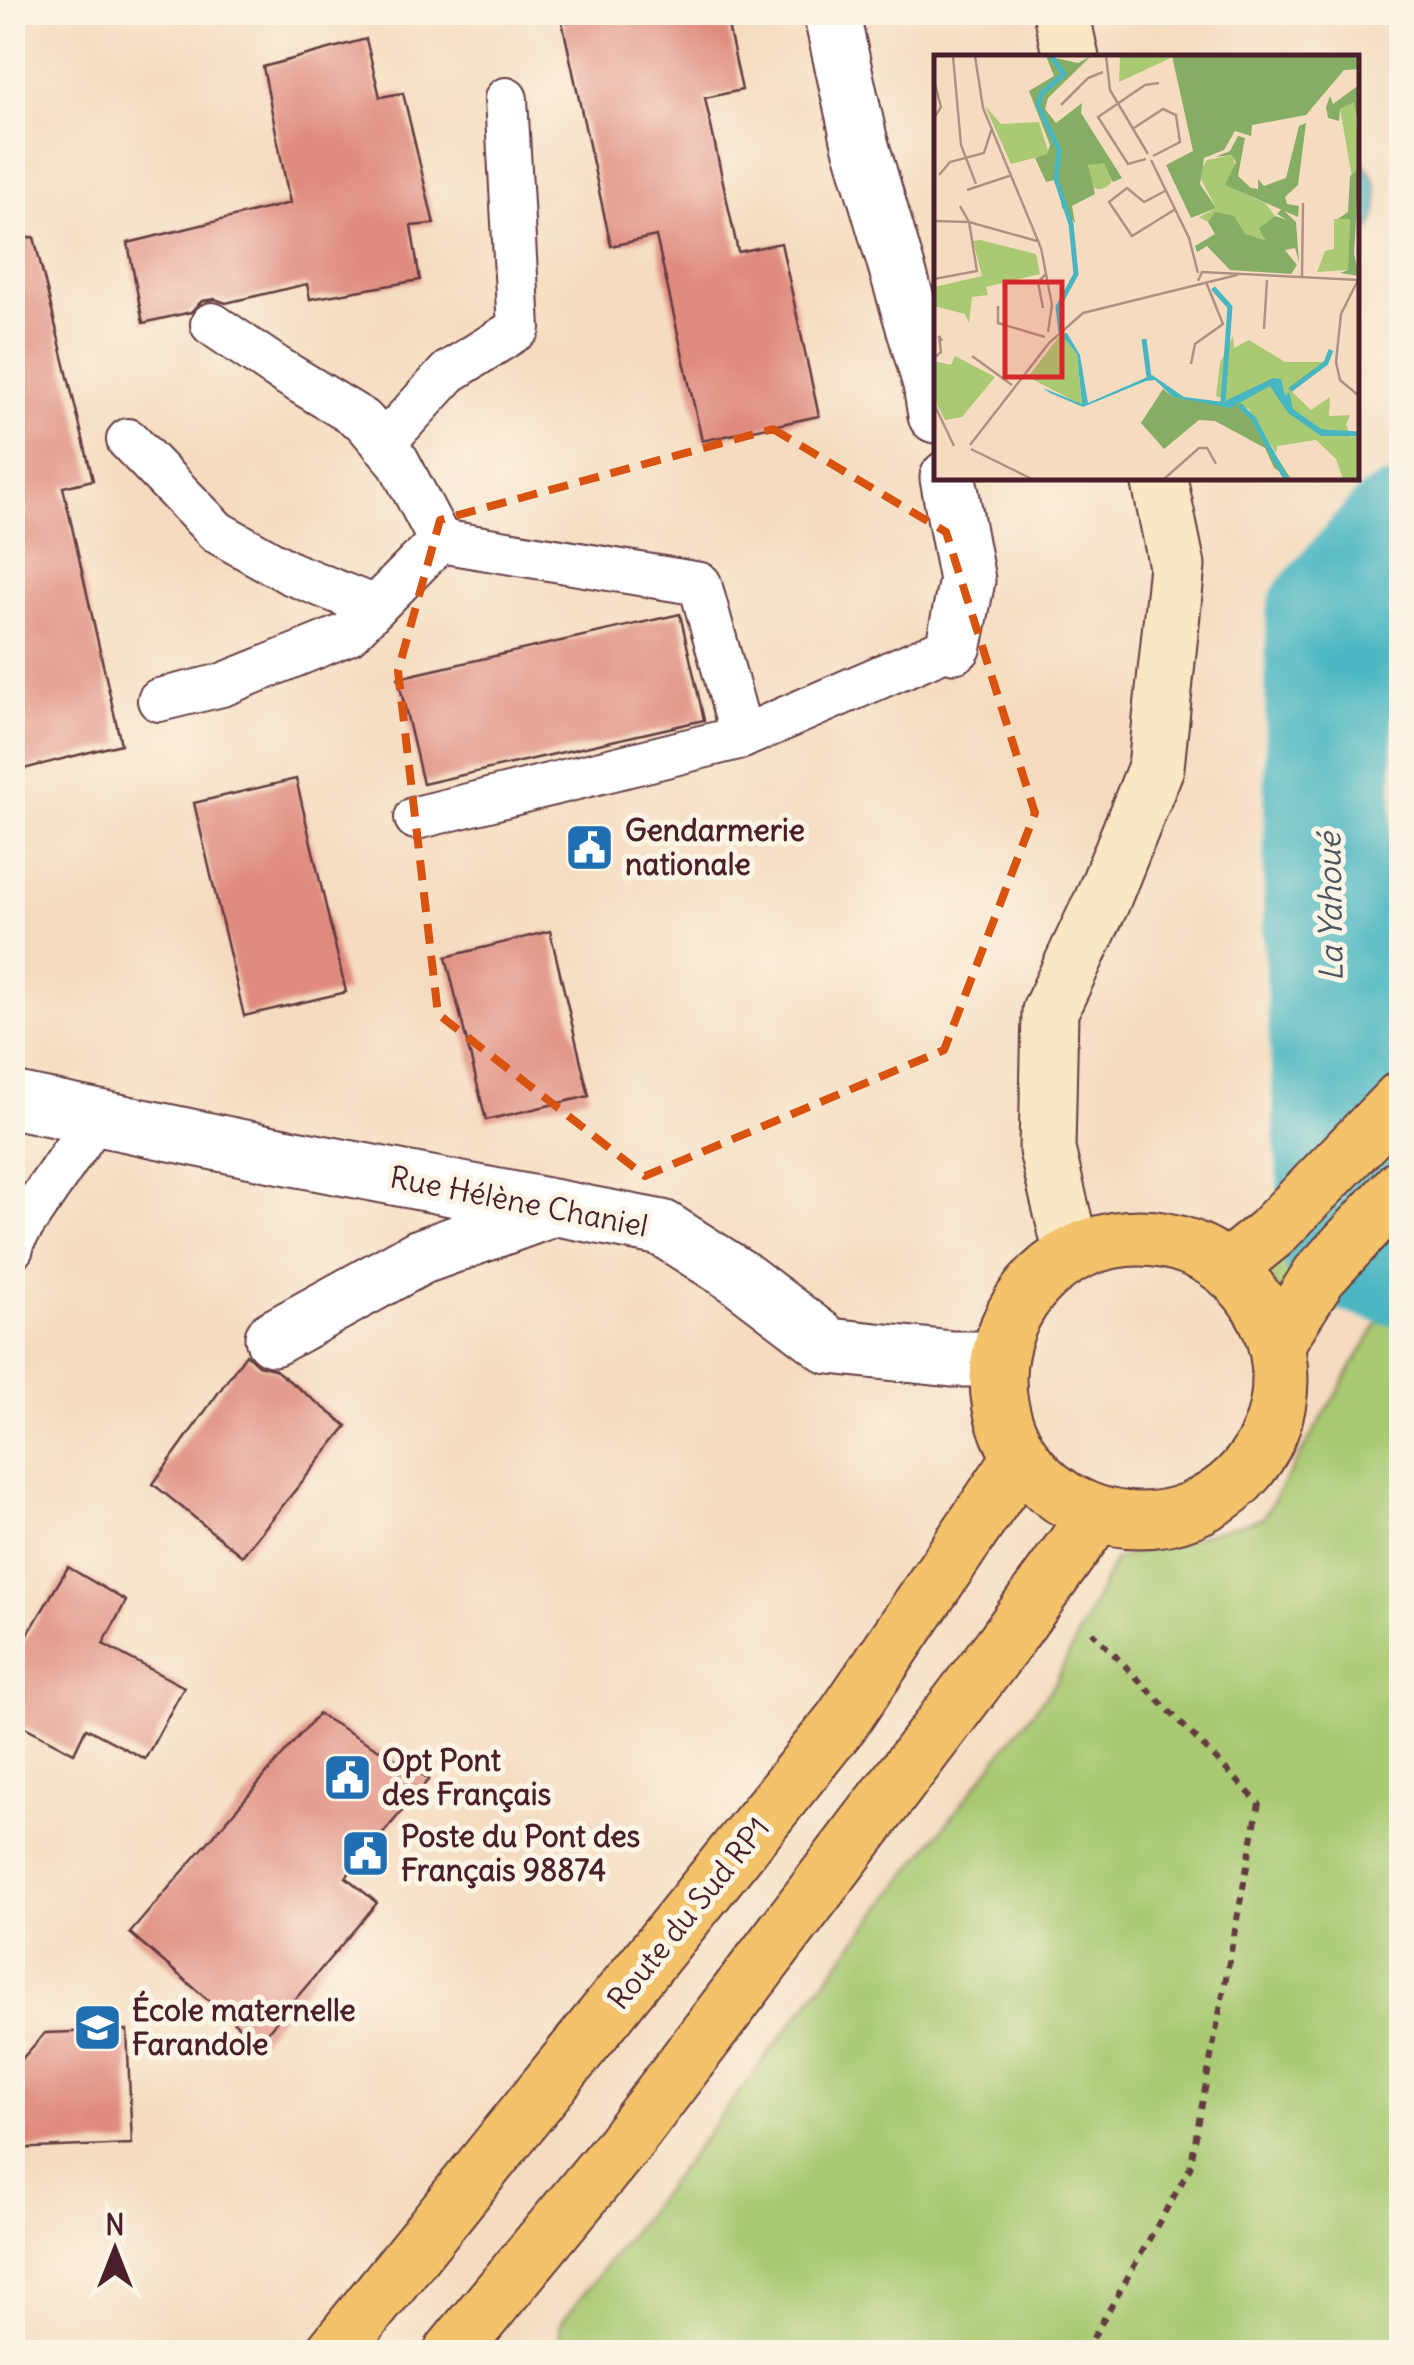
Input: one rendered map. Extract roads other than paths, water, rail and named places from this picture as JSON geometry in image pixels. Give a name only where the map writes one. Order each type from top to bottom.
[{"type":"main road","points":[[1061,12],[1070,55]]},
{"type":"main road","points":[[1072,1254],[1047,1150],[1050,1011],[1102,902],[1156,767],[1177,566],[1159,480]]},
{"type":"main road","points":[[1228,1268],[1270,1234],[1402,1098]]},
{"type":"main road","points":[[1276,1344],[1318,1276],[1402,1186]]},
{"type":"main road","points":[[1152,1238],[1193,1248],[1228,1268],[1258,1302],[1276,1344],[1280,1386],[1275,1414],[1252,1465],[1221,1494],[1183,1513],[1140,1520],[1097,1514],[1054,1492],[1021,1457],[1008,1432],[996,1359],[1011,1317],[1036,1280],[1072,1254],[1110,1240],[1152,1238]]},
{"type":"main road","name":"Route du Sud RP1","points":[[334,2352],[842,1722],[1021,1457]]},
{"type":"main road","points":[[452,2352],[623,2145],[1097,1514]]},
{"type":"street","points":[[831,12],[860,142],[934,402]]},
{"type":"street","points":[[948,480],[967,580],[954,645]]},
{"type":"street","name":"Rue Hélène Chaniel","points":[[12,1100],[662,1228],[739,1277],[830,1346],[952,1359],[996,1359]]},
{"type":"street","points":[[272,1338],[420,1257],[558,1207]]},
{"type":"lane","points":[[383,444],[449,372],[519,328],[506,99]]},
{"type":"lane","points":[[212,324],[364,420],[398,462],[440,542]]},
{"type":"lane","points":[[128,440],[217,532],[290,573],[376,607]]},
{"type":"lane","points":[[158,700],[222,685],[348,634],[440,542]]},
{"type":"lane","points":[[440,542],[700,584],[742,737]]},
{"type":"lane","points":[[416,818],[742,737],[954,645]]},
{"type":"lane","points":[[12,1248],[14,1238],[96,1118]]},
{"type":"water","points":[[1359,159],[1372,177],[1378,201],[1373,225],[1359,244]]},
{"type":"waterway","name":"La Yahoué","points":[[1402,536],[1330,618],[1327,931],[1345,1246],[1402,1263]]},
{"type":"place","name":"Gendarmerie nationale","points":[[590,847]]},
{"type":"place","name":"Opt Pont des Français","points":[[347,1777]]},
{"type":"place","name":"Poste du Pont des Français 98874","points":[[366,1853]]},
{"type":"place","name":"École maternelle Farandole","points":[[97,2027]]}]
